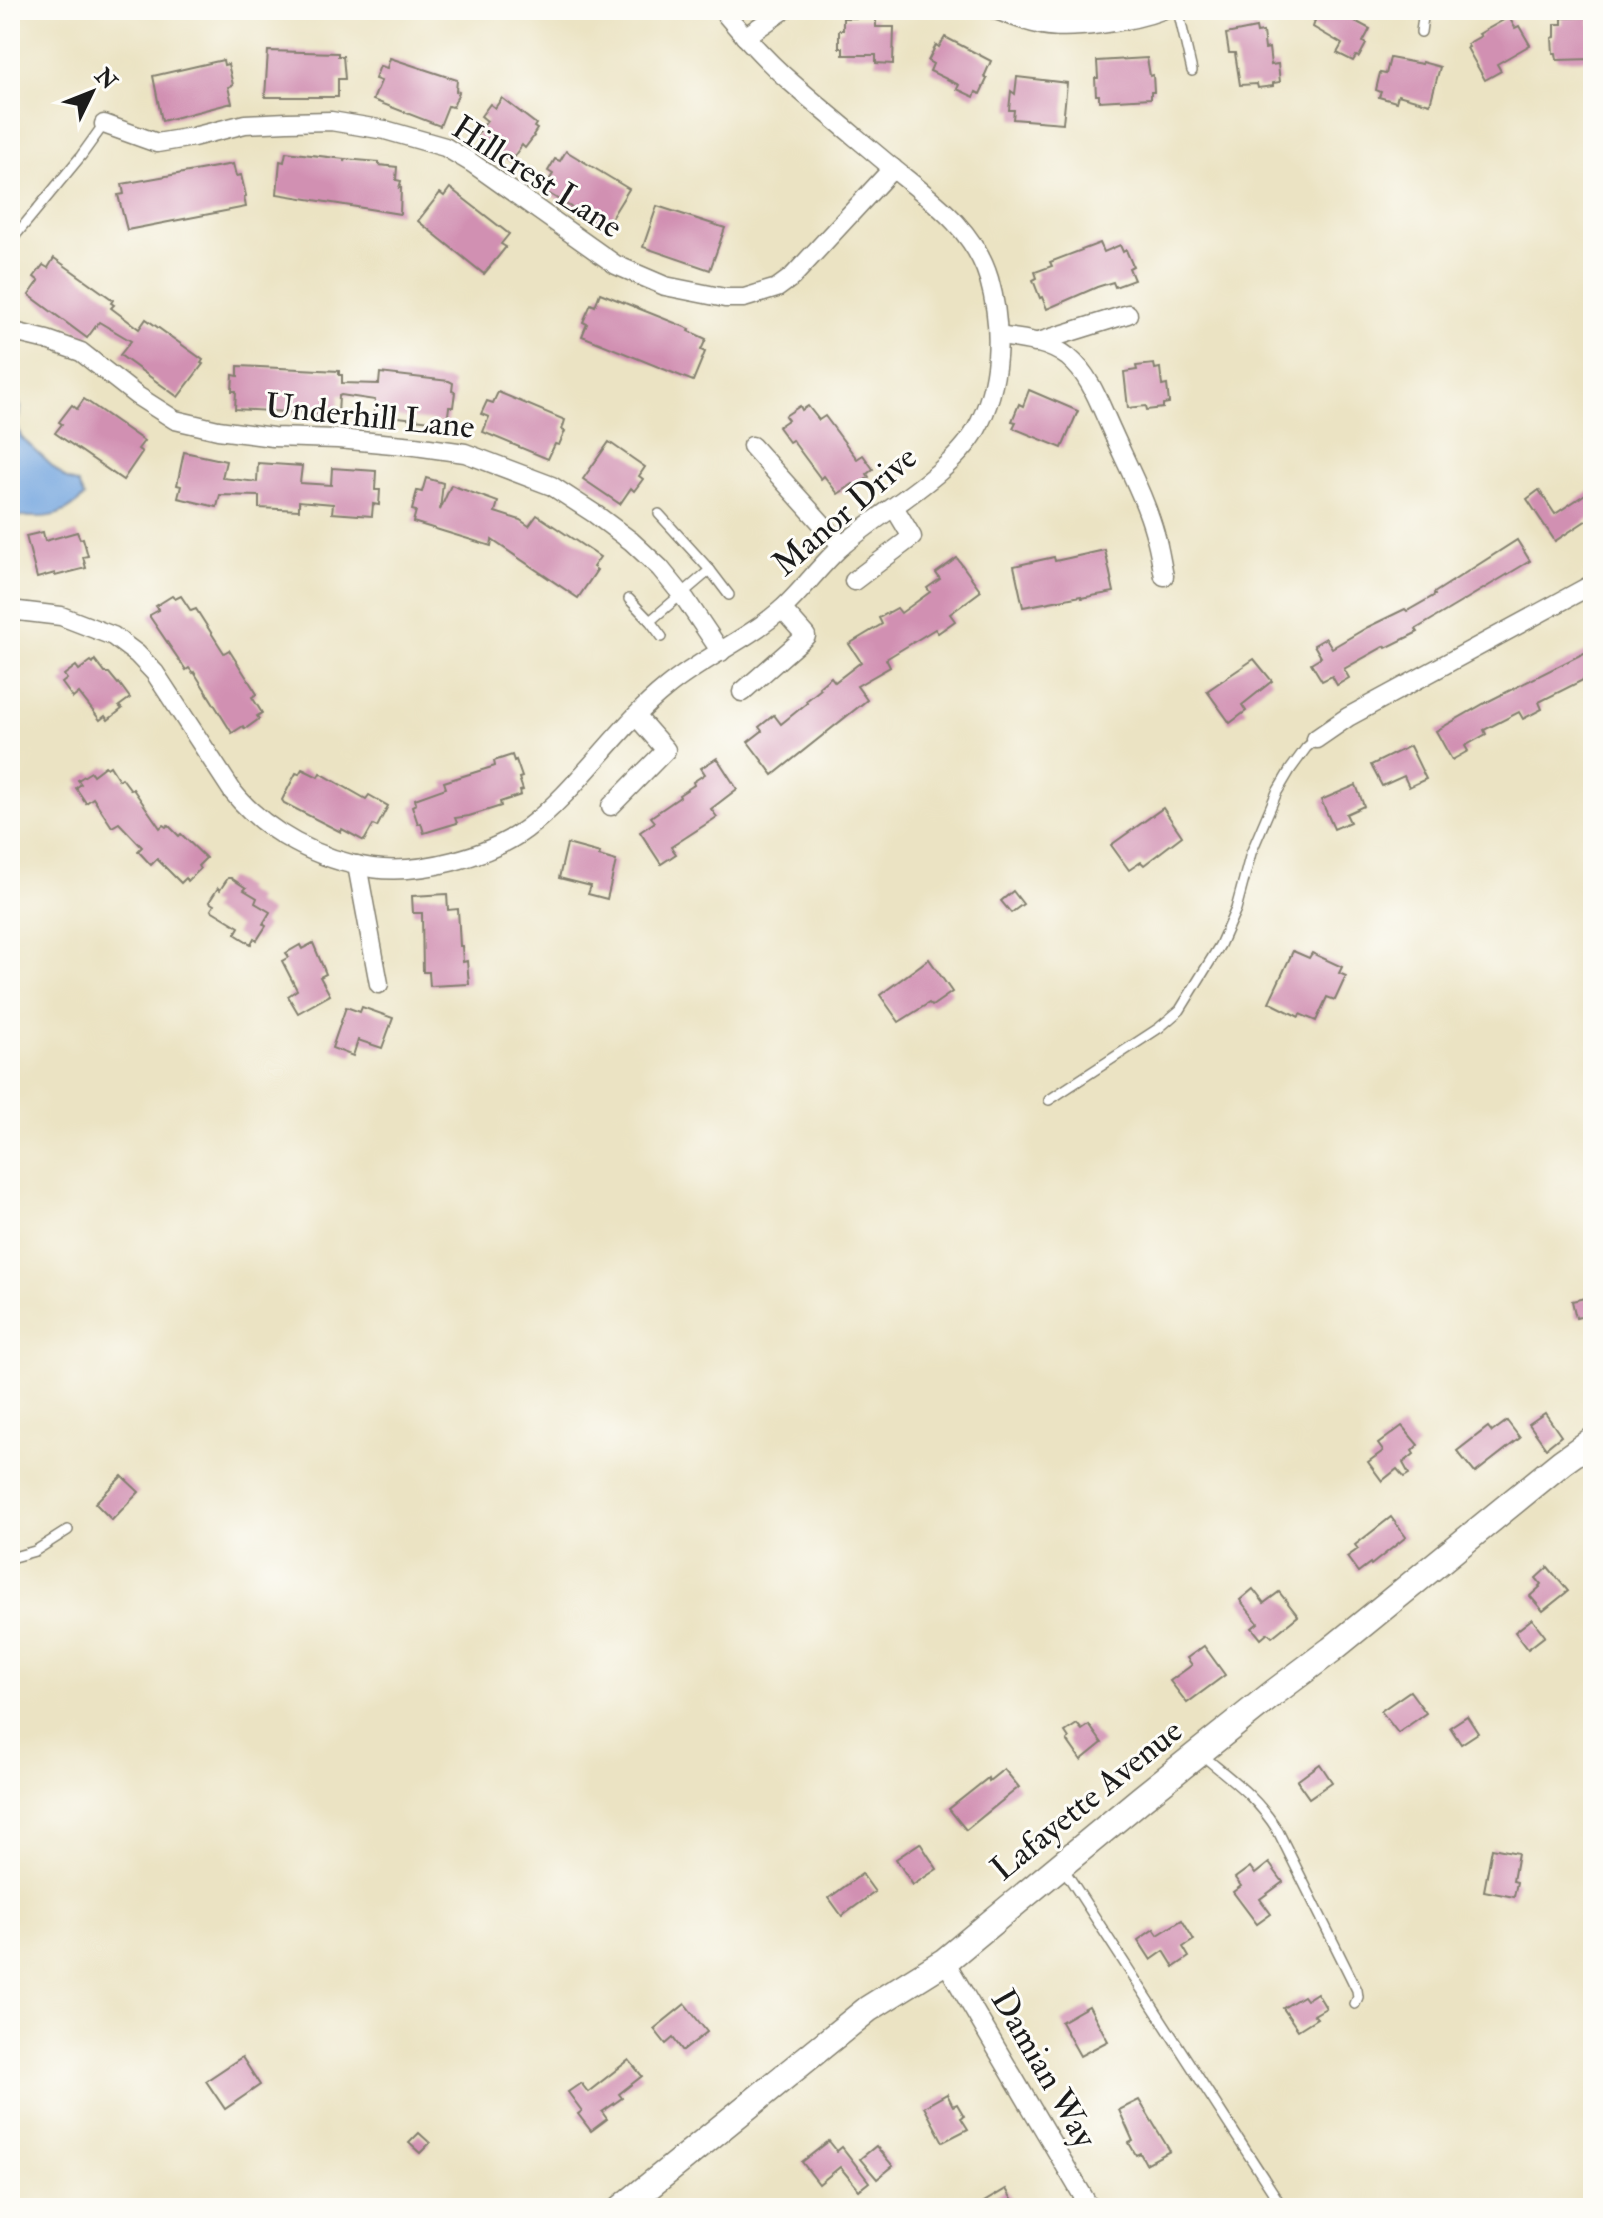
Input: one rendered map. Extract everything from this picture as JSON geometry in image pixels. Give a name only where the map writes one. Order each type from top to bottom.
[{"type":"street","name":"Manor Drive","points":[[10,610],[61,616],[113,636],[137,654],[155,673],[247,809],[299,843],[326,856],[375,869],[429,866],[472,856],[502,844],[526,829],[667,687],[782,609],[842,546],[934,475],[961,450],[983,416],[998,365],[995,305],[980,253],[932,199],[791,82],[722,10]]},
{"type":"street","points":[[745,37],[784,10]]},
{"type":"street","points":[[1002,11],[1040,25],[1070,27],[1146,16],[1161,10]]},
{"type":"street","name":"Hillcrest Lane","points":[[104,124],[157,143],[245,124],[273,122],[331,121],[385,130],[445,147],[616,265],[665,286],[725,298],[758,295],[777,288],[792,277],[893,168]]},
{"type":"street","points":[[1035,343],[1128,314]]},
{"type":"street","name":"Underhill Lane","points":[[10,331],[81,352],[136,395],[175,420],[218,430],[273,437],[338,439],[465,453],[552,486],[631,541],[660,568],[721,652]]},
{"type":"street","points":[[998,336],[1035,343],[1066,355],[1081,369],[1145,504],[1156,536],[1164,576]]},
{"type":"street","points":[[752,446],[842,546]]},
{"type":"street","points":[[854,581],[912,537],[894,507]]},
{"type":"street","points":[[1316,739],[1348,717],[1593,584]]},
{"type":"street","points":[[742,692],[806,636],[782,609]]},
{"type":"street","points":[[611,806],[666,750],[636,716]]},
{"type":"street","points":[[357,865],[379,984]]},
{"type":"street","name":"Lafayette Avenue","points":[[622,2208],[868,2009],[945,1961],[1199,1752],[1593,1440]]},
{"type":"street","name":"Damian Way","points":[[945,1961],[1090,2208]]},
{"type":"lane","points":[[1178,10],[1192,71]]},
{"type":"lane","points":[[1421,32],[1424,10]]},
{"type":"lane","name":"Hillcrest Lane","points":[[10,242],[104,124]]},
{"type":"lane","points":[[659,514],[729,595]]},
{"type":"lane","points":[[650,621],[710,570]]},
{"type":"lane","points":[[629,599],[662,637]]},
{"type":"lane","points":[[1049,1100],[1159,1028],[1180,1010],[1236,909],[1251,853],[1277,792],[1306,748],[1316,739]]},
{"type":"lane","points":[[10,1558],[35,1551],[68,1530]]},
{"type":"lane","points":[[1199,1752],[1265,1810],[1357,1990],[1355,2004]]},
{"type":"lane","points":[[1061,1865],[1283,2208]]},
{"type":"water","points":[[10,394],[16,395],[21,408],[17,424],[21,437],[65,478],[78,484],[84,497],[67,510],[41,517],[10,515]]},
{"type":"building","points":[[1297,10],[1345,10],[1357,16],[1355,21],[1370,29],[1359,57],[1356,56],[1353,61],[1337,53],[1342,44],[1313,27],[1315,21]]},
{"type":"building","points":[[1509,17],[1515,28],[1519,26],[1530,45],[1497,64],[1501,71],[1485,80],[1467,44]]},
{"type":"building","points":[[1590,17],[1590,25],[1593,25],[1593,59],[1557,60],[1552,38],[1555,37],[1555,24],[1562,24],[1562,18]]},
{"type":"building","points":[[843,18],[876,18],[876,27],[894,27],[893,64],[876,63],[876,55],[843,55],[843,48],[839,48],[839,30],[843,30]]},
{"type":"building","points":[[1256,28],[1257,33],[1263,32],[1271,65],[1278,64],[1280,82],[1273,83],[1273,86],[1258,88],[1257,84],[1240,85],[1235,53],[1229,53],[1226,34]]},
{"type":"building","points":[[945,37],[991,61],[980,94],[976,92],[974,97],[957,89],[959,85],[930,71],[933,64],[928,61],[936,45],[939,47]]},
{"type":"building","points":[[268,51],[338,53],[338,56],[343,56],[345,79],[338,79],[338,97],[265,97]]},
{"type":"building","points":[[390,58],[457,80],[456,91],[459,92],[453,107],[448,106],[440,126],[373,100],[381,81],[375,79],[380,66],[387,68]]},
{"type":"building","points":[[1147,58],[1150,76],[1153,75],[1154,92],[1151,92],[1151,98],[1099,101],[1095,78],[1098,78],[1097,61]]},
{"type":"building","points":[[1390,58],[1440,67],[1430,104],[1398,95],[1396,102],[1379,97],[1381,92],[1376,90],[1380,73],[1386,74]]},
{"type":"building","points":[[223,60],[224,65],[228,64],[233,85],[228,87],[232,103],[162,121],[153,76]]},
{"type":"building","points":[[1017,77],[1067,83],[1063,123],[1013,119],[1014,110],[1009,110],[1011,91],[1015,94]]},
{"type":"building","points":[[502,98],[536,124],[534,127],[537,129],[525,148],[522,145],[510,162],[476,136],[487,121],[481,116],[490,104],[495,108]]},
{"type":"building","points":[[566,151],[629,189],[605,228],[543,190],[553,174],[548,171],[555,159],[560,161]]},
{"type":"building","points":[[286,152],[344,159],[344,162],[345,159],[379,162],[379,165],[397,167],[396,180],[401,181],[400,214],[277,194],[280,161],[284,162]]},
{"type":"building","points":[[233,164],[236,176],[241,175],[246,207],[127,230],[118,195],[124,194],[122,184]]},
{"type":"building","points":[[450,188],[509,234],[501,244],[506,247],[484,274],[418,221],[440,193],[444,196]]},
{"type":"building","points":[[657,206],[725,228],[710,270],[643,247]]},
{"type":"building","points":[[1100,243],[1104,252],[1120,245],[1123,252],[1126,250],[1133,266],[1129,268],[1134,280],[1115,287],[1113,282],[1097,287],[1047,309],[1033,280],[1037,278],[1035,272],[1052,266],[1050,262]]},
{"type":"building","points":[[54,258],[113,300],[111,308],[139,329],[146,319],[203,360],[178,397],[120,355],[131,341],[99,322],[87,338],[29,295],[39,281],[34,277],[43,265],[48,268]]},
{"type":"building","points":[[600,293],[690,329],[706,339],[701,350],[705,352],[693,381],[582,336],[587,324],[583,322]]},
{"type":"building","points":[[1154,364],[1155,369],[1160,368],[1162,386],[1167,385],[1169,403],[1163,404],[1163,408],[1147,410],[1146,406],[1128,408],[1124,372],[1137,370],[1136,366]]},
{"type":"building","points":[[238,366],[339,371],[342,383],[379,384],[380,373],[449,381],[453,383],[452,391],[455,392],[453,407],[449,407],[447,423],[374,414],[375,400],[341,395],[338,415],[235,409],[233,375],[238,376]]},
{"type":"building","points":[[1029,390],[1078,411],[1062,448],[1013,428],[1016,422],[1012,421],[1019,404],[1023,406]]},
{"type":"building","points":[[498,392],[565,420],[562,430],[565,431],[559,445],[555,444],[548,459],[483,432],[489,417],[481,414],[487,401],[493,403]]},
{"type":"building","points":[[84,399],[144,441],[138,449],[142,452],[123,480],[55,433],[72,405],[77,409]]},
{"type":"building","points":[[800,406],[802,410],[808,406],[819,420],[825,416],[857,459],[863,455],[873,469],[867,474],[869,477],[838,494],[824,476],[821,479],[792,440],[789,442],[778,427],[788,420],[785,416]]},
{"type":"building","points":[[609,442],[645,467],[639,476],[643,479],[634,491],[631,488],[620,504],[583,479]]},
{"type":"building","points":[[184,452],[226,461],[222,478],[257,482],[258,463],[302,466],[300,483],[331,485],[332,468],[376,471],[375,490],[380,490],[379,505],[373,504],[372,516],[332,513],[333,504],[299,501],[299,510],[259,508],[259,496],[220,495],[217,507],[178,498],[181,486],[177,485]]},
{"type":"building","points":[[426,478],[443,483],[440,510],[451,485],[498,502],[495,512],[529,526],[537,515],[600,557],[593,567],[597,570],[578,598],[492,540],[491,546],[413,522],[416,511],[412,510],[417,491],[422,492]]},
{"type":"building","points":[[1593,489],[1593,516],[1555,541],[1527,499],[1539,490],[1555,514]]},
{"type":"building","points":[[43,532],[45,541],[77,532],[80,539],[83,538],[88,556],[83,557],[86,568],[37,578],[26,536]]},
{"type":"building","points":[[1517,540],[1530,561],[1416,629],[1418,632],[1344,669],[1349,678],[1337,685],[1332,676],[1322,681],[1311,663],[1321,657],[1314,645],[1326,638],[1332,648],[1368,627],[1405,609],[1407,611]]},
{"type":"building","points":[[1105,550],[1114,592],[1023,607],[1014,566]]},
{"type":"building","points":[[957,558],[981,591],[950,614],[955,621],[938,633],[935,629],[886,659],[890,667],[857,686],[867,700],[773,775],[748,742],[762,731],[759,727],[774,715],[781,724],[807,703],[831,677],[835,682],[861,662],[849,644],[882,624],[879,618],[897,608],[901,613],[930,592],[927,588],[940,579],[936,573]]},
{"type":"building","points":[[172,596],[175,599],[181,596],[191,611],[196,609],[224,653],[229,650],[257,694],[252,697],[262,713],[245,729],[243,726],[232,733],[194,672],[189,668],[186,670],[150,617],[159,610],[156,606]]},
{"type":"building","points":[[1586,652],[1593,666],[1593,675],[1539,702],[1542,709],[1523,719],[1519,712],[1484,730],[1486,734],[1465,746],[1468,751],[1452,760],[1436,731]]},
{"type":"building","points":[[1254,659],[1272,681],[1242,705],[1246,711],[1230,723],[1207,691]]},
{"type":"building","points":[[95,660],[130,698],[108,720],[105,716],[100,720],[79,693],[73,698],[62,683],[67,679],[64,675],[76,666],[79,670]]},
{"type":"building","points":[[1410,746],[1426,779],[1409,787],[1404,776],[1382,786],[1371,765]]},
{"type":"building","points":[[512,755],[522,777],[519,778],[523,790],[520,791],[521,795],[500,802],[501,806],[455,818],[457,823],[424,833],[412,806],[416,804],[415,799],[446,788],[444,782],[495,766],[494,761]]},
{"type":"building","points":[[717,758],[737,789],[711,809],[717,817],[671,847],[676,854],[661,864],[640,832],[655,822],[651,817],[680,797],[705,774],[701,768]]},
{"type":"building","points":[[110,766],[119,780],[122,778],[133,789],[160,828],[168,825],[206,858],[188,881],[186,878],[181,883],[157,859],[151,865],[138,851],[142,847],[119,823],[112,827],[93,798],[86,803],[76,788],[81,784],[78,780],[91,772],[93,775]]},
{"type":"building","points":[[302,769],[318,777],[320,773],[366,799],[369,795],[388,806],[377,827],[373,825],[364,841],[284,803],[282,800],[296,773],[299,774]]},
{"type":"building","points":[[1356,785],[1364,806],[1346,814],[1350,822],[1334,829],[1321,800]]},
{"type":"building","points":[[1163,808],[1182,836],[1144,865],[1141,862],[1129,870],[1111,845]]},
{"type":"building","points":[[567,844],[616,861],[607,899],[588,894],[591,886],[559,878]]},
{"type":"building","points":[[228,878],[246,888],[244,890],[257,898],[255,903],[270,912],[263,924],[266,926],[251,944],[235,934],[239,927],[211,910],[214,905],[209,902]]},
{"type":"building","points":[[1013,891],[1023,904],[1011,913],[1001,901]]},
{"type":"building","points":[[447,894],[448,910],[458,909],[460,946],[463,962],[467,961],[469,984],[430,986],[429,972],[423,972],[422,913],[413,913],[412,896]]},
{"type":"building","points":[[313,943],[326,974],[320,977],[330,995],[298,1013],[288,996],[297,990],[282,961],[289,957],[286,953],[300,945],[302,949]]},
{"type":"building","points":[[1293,951],[1309,958],[1312,953],[1342,967],[1339,973],[1346,976],[1335,1000],[1327,997],[1316,1021],[1300,1014],[1299,1017],[1269,1002]]},
{"type":"building","points":[[929,959],[952,992],[899,1022],[880,995]]},
{"type":"building","points":[[346,1007],[360,1012],[362,1007],[393,1018],[382,1048],[358,1040],[353,1056],[332,1048]]},
{"type":"building","points":[[1593,1296],[1593,1314],[1576,1318],[1572,1301]]},
{"type":"building","points":[[1545,1413],[1561,1436],[1546,1448],[1529,1424]]},
{"type":"building","points":[[1507,1421],[1520,1438],[1475,1473],[1457,1451],[1488,1427],[1492,1432]]},
{"type":"building","points":[[1402,1426],[1418,1445],[1412,1451],[1414,1454],[1403,1463],[1409,1474],[1404,1477],[1397,1469],[1382,1481],[1368,1462],[1383,1451],[1378,1444]]},
{"type":"building","points":[[122,1476],[139,1492],[112,1520],[95,1503]]},
{"type":"building","points":[[1391,1517],[1406,1537],[1358,1572],[1347,1557],[1358,1549],[1355,1545]]},
{"type":"building","points":[[1548,1567],[1568,1591],[1543,1611],[1530,1596],[1541,1584],[1536,1578]]},
{"type":"building","points":[[1253,1589],[1264,1603],[1279,1592],[1298,1616],[1272,1637],[1268,1633],[1261,1639],[1252,1628],[1258,1623],[1240,1600]]},
{"type":"building","points":[[1532,1619],[1545,1636],[1528,1649],[1515,1632]]},
{"type":"building","points":[[1204,1646],[1225,1675],[1187,1703],[1170,1681],[1192,1665],[1187,1658]]},
{"type":"building","points":[[1410,1691],[1426,1713],[1398,1733],[1381,1711]]},
{"type":"building","points":[[1467,1716],[1478,1733],[1461,1744],[1450,1727]]},
{"type":"building","points":[[1077,1724],[1082,1730],[1089,1725],[1102,1743],[1081,1760],[1065,1732]]},
{"type":"building","points":[[1320,1764],[1332,1782],[1309,1798],[1297,1781]]},
{"type":"building","points":[[1004,1769],[1019,1787],[966,1830],[949,1809]]},
{"type":"building","points":[[920,1843],[937,1869],[913,1885],[896,1859]]},
{"type":"building","points":[[1492,1848],[1518,1853],[1513,1881],[1517,1882],[1514,1897],[1484,1891]]},
{"type":"building","points":[[1269,1863],[1283,1882],[1260,1899],[1271,1914],[1257,1924],[1233,1892],[1241,1886],[1235,1878],[1250,1867],[1255,1874]]},
{"type":"building","points":[[862,1874],[875,1892],[842,1916],[829,1898]]},
{"type":"building","points":[[1182,1920],[1194,1940],[1183,1947],[1189,1957],[1174,1967],[1164,1951],[1151,1960],[1138,1940],[1154,1929],[1158,1935]]},
{"type":"building","points":[[1317,1993],[1326,2008],[1298,2030],[1283,2008],[1303,1996],[1306,2000]]},
{"type":"building","points":[[685,2004],[707,2032],[683,2051],[673,2038],[666,2044],[654,2029]]},
{"type":"building","points":[[1089,2006],[1108,2041],[1080,2056],[1061,2022]]},
{"type":"building","points":[[242,2057],[260,2085],[225,2109],[206,2081]]},
{"type":"building","points":[[629,2060],[642,2076],[619,2094],[622,2098],[602,2112],[607,2119],[591,2131],[578,2114],[582,2111],[568,2092],[581,2083],[588,2092]]},
{"type":"building","points":[[947,2094],[953,2106],[957,2104],[968,2129],[943,2142],[924,2107]]},
{"type":"building","points":[[1139,2100],[1170,2151],[1146,2164],[1129,2143],[1133,2141],[1119,2110]]},
{"type":"building","points":[[419,2133],[430,2143],[420,2153],[409,2143]]},
{"type":"building","points":[[829,2141],[837,2151],[842,2147],[869,2182],[859,2190],[840,2167],[819,2184],[802,2162]]},
{"type":"building","points":[[876,2146],[893,2166],[877,2179],[860,2159]]},
{"type":"building","points":[[1006,2189],[1017,2208],[974,2208]]}]
